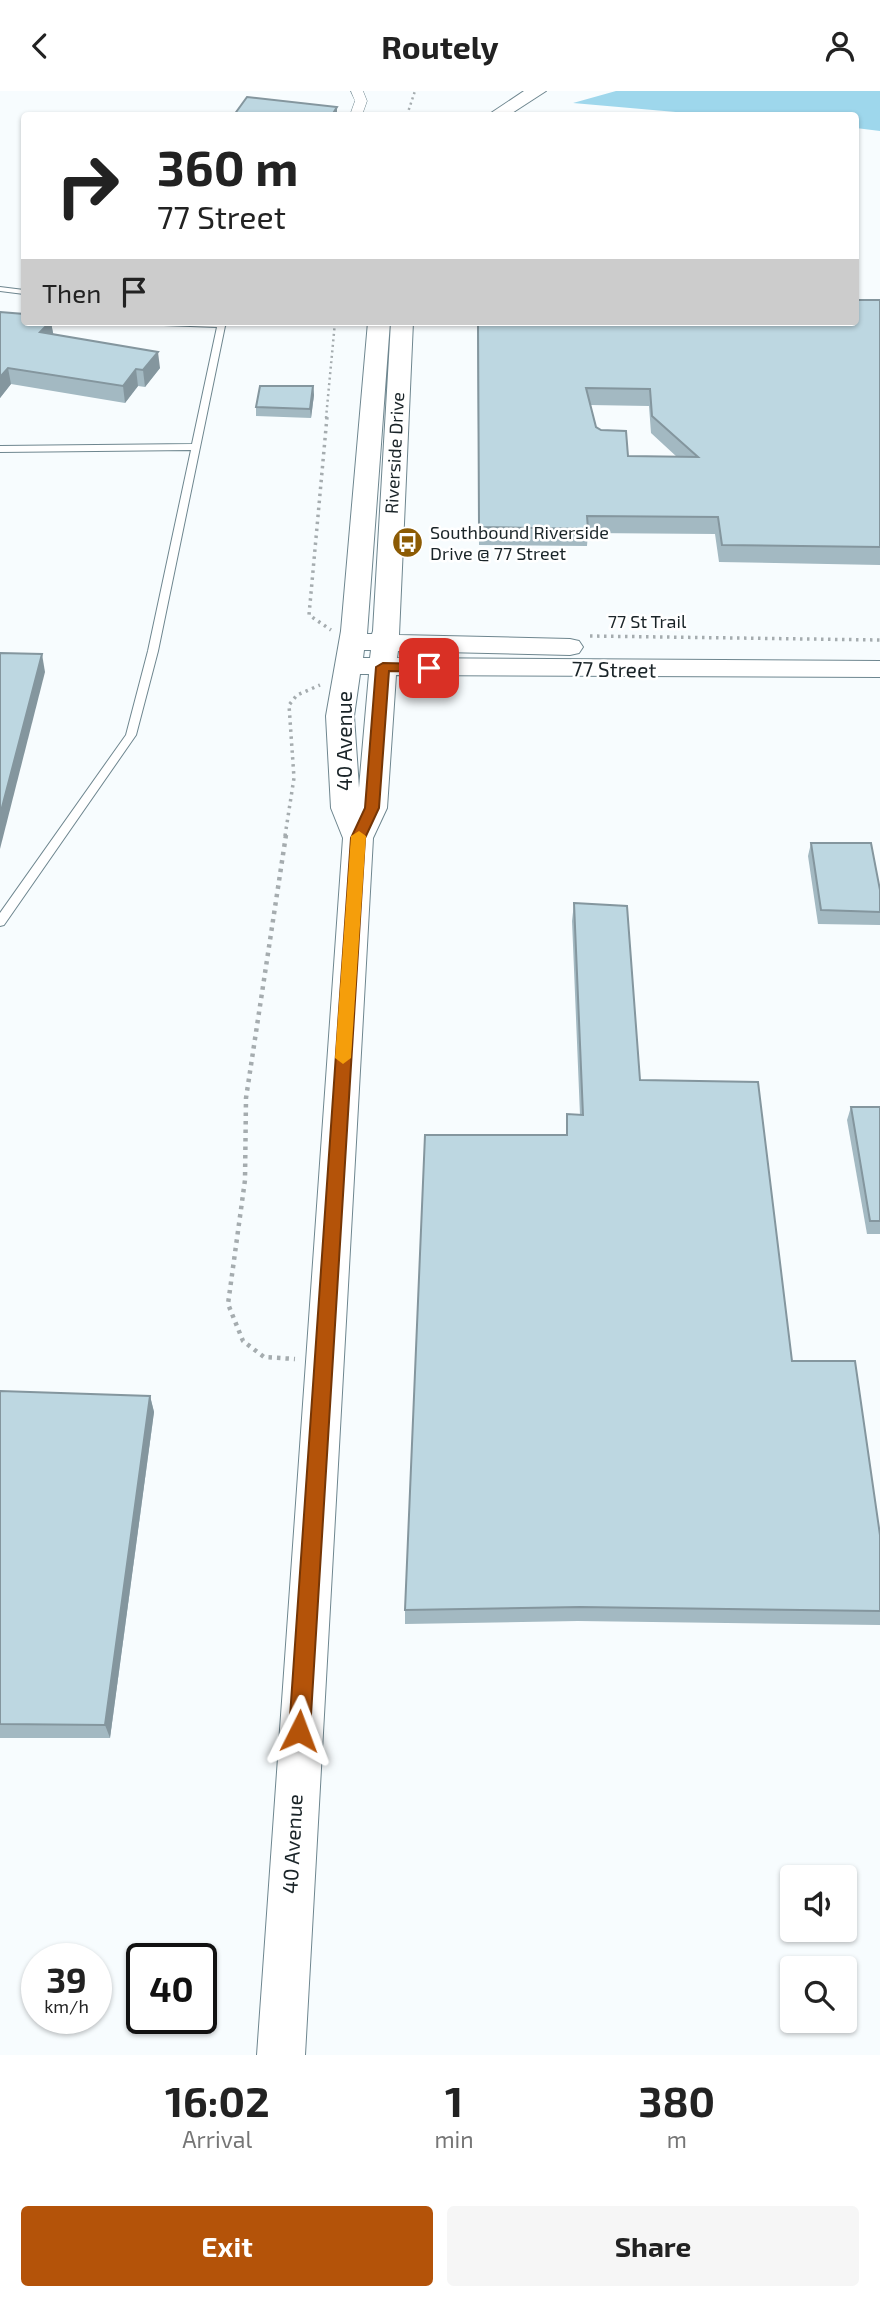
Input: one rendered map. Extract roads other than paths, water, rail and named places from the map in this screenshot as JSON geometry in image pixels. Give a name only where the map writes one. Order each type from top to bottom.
[{"type":"main road","points":[[482,112],[515,91]]},
{"type":"main road","points":[[502,112],[537,91]]},
{"type":"main road","name":"Riverside Drive","points":[[341,655],[379,326]]},
{"type":"main road","name":"Riverside Drive","points":[[384,655],[402,326]]},
{"type":"main road","name":"77 Street","points":[[341,655],[880,654]]},
{"type":"main road","name":"40 Avenue","points":[[341,655],[346,808],[358,838]]},
{"type":"main road","name":"77 Street","points":[[384,655],[880,669]]},
{"type":"main road","name":"40 Avenue","points":[[281,2055],[358,838],[372,808],[384,655]]},
{"type":"street","points":[[357,91],[361,101],[357,112]]},
{"type":"lane","points":[[0,289],[21,292]]},
{"type":"lane","points":[[0,922],[131,735],[153,651],[222,326]]},
{"type":"lane","points":[[0,449],[195,447]]},
{"type":"place","name":"Southbound Riverside Drive @ 77 Street","points":[[407,543]]}]
